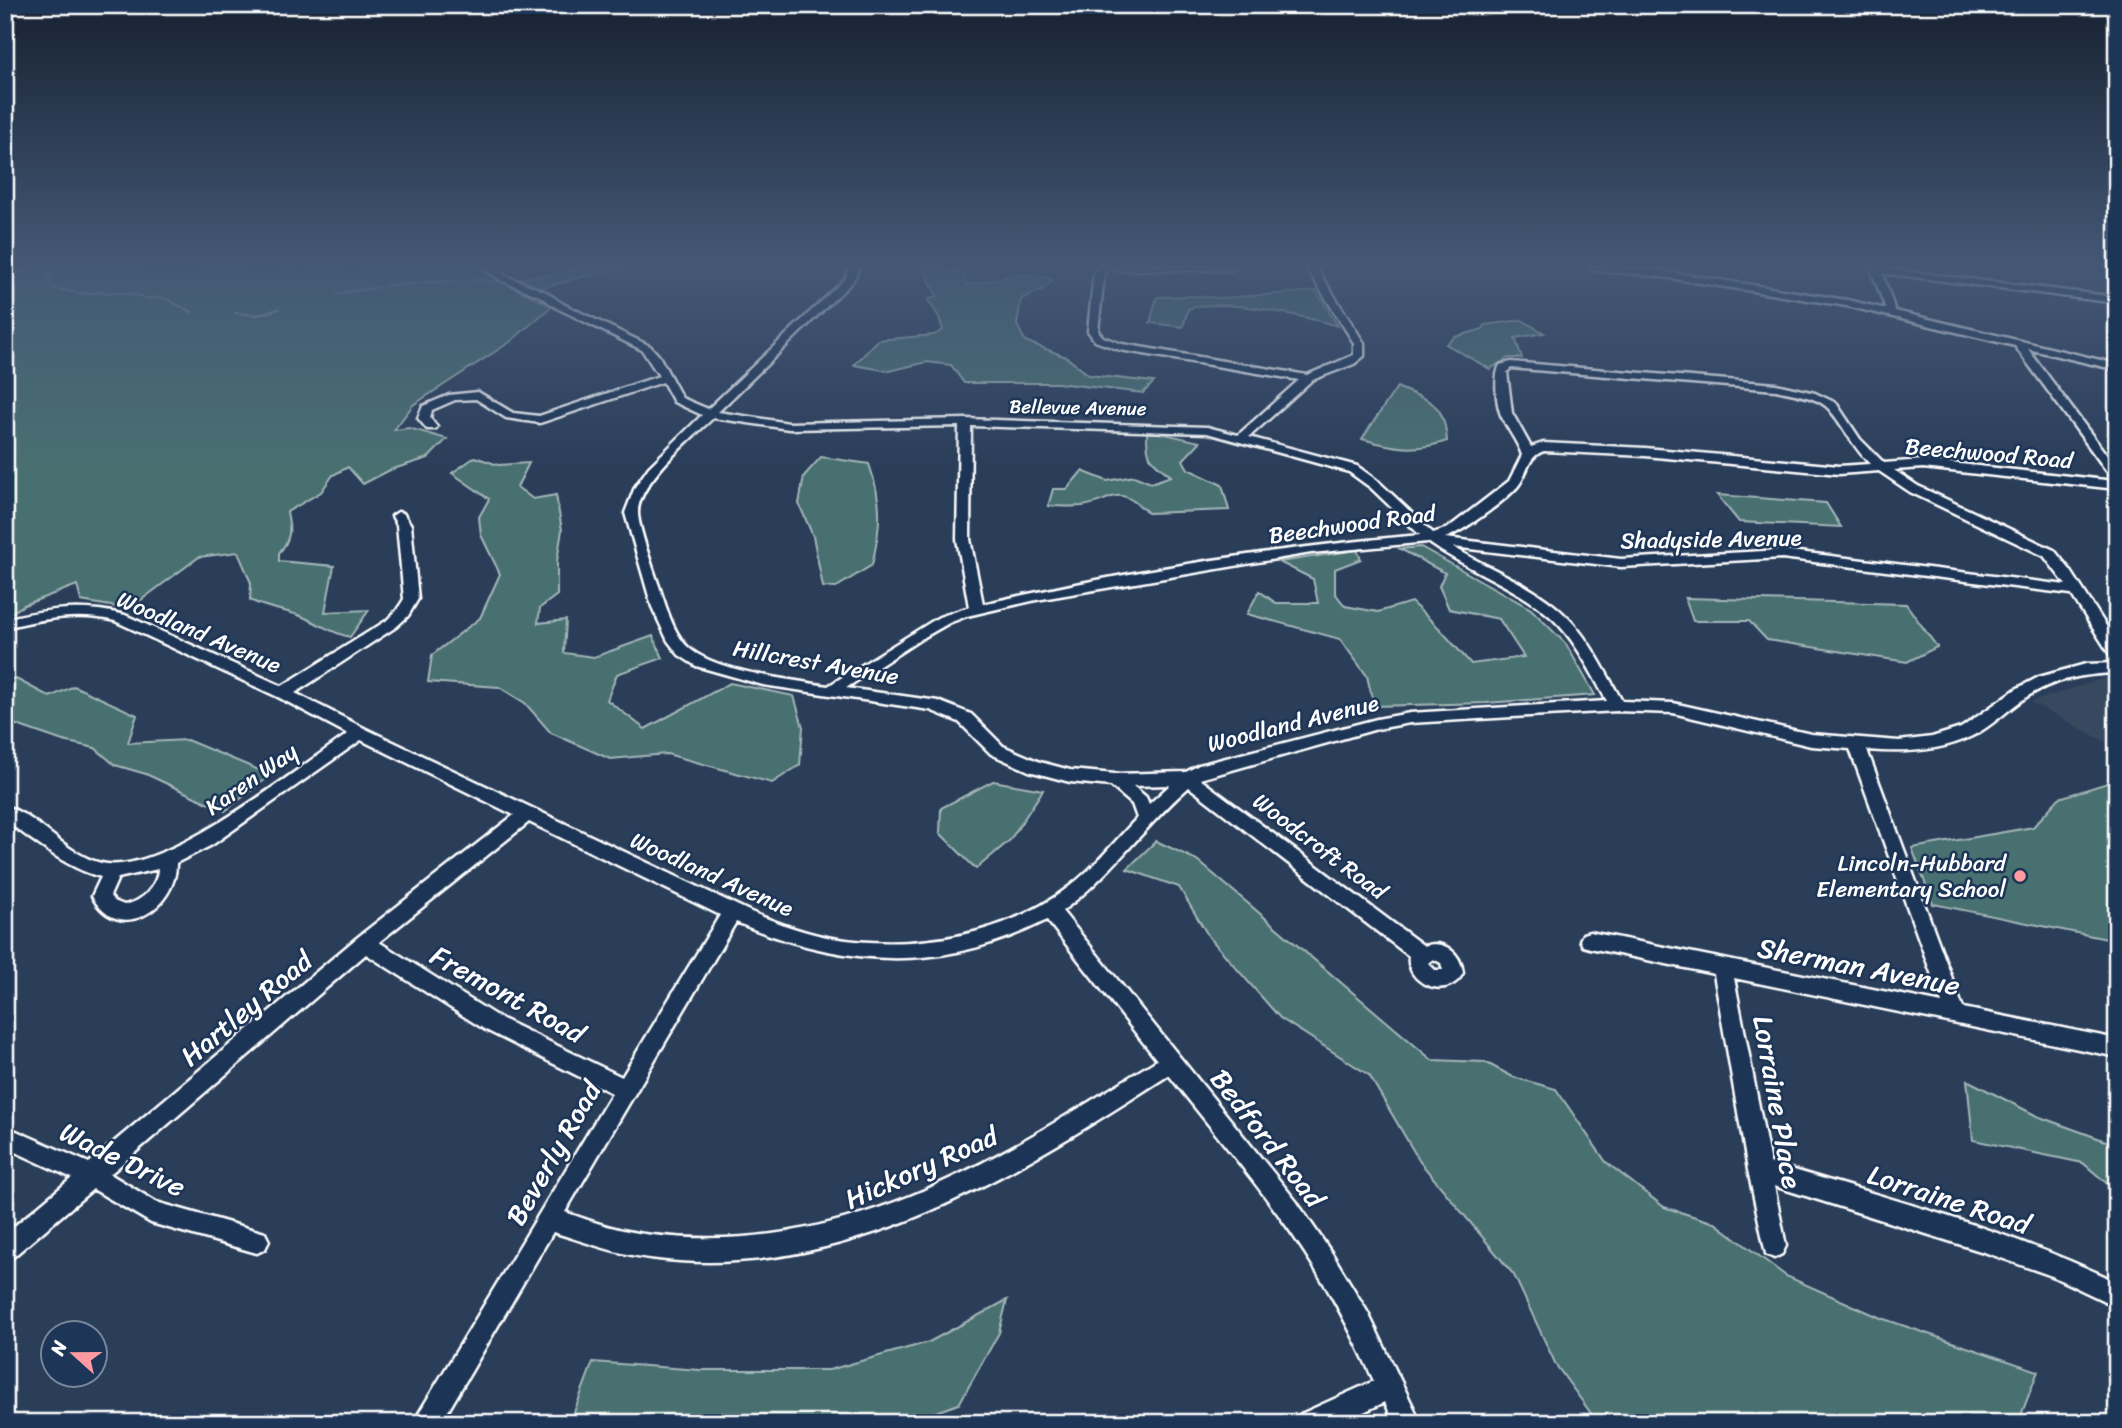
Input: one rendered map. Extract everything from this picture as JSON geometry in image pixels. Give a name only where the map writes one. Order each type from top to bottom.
[{"type":"street","name":"Bellevue Avenue","points":[[617,334],[646,348],[654,356],[678,400],[708,414],[789,426],[965,422],[1207,430],[1353,469],[1367,477],[1430,538],[1463,561],[1527,594],[1558,616],[1575,635],[1617,706]]},
{"type":"street","name":"Hillcrest Avenue","points":[[793,334],[708,414],[643,482],[631,513],[667,627],[684,652],[699,662],[758,678],[951,710],[965,718],[997,750],[1010,758],[1070,776],[1115,780],[1188,778]]},
{"type":"street","points":[[1095,334],[1099,339],[1128,348],[1308,378]]},
{"type":"street","points":[[1241,438],[1308,378],[1356,359],[1360,350],[1354,334]]},
{"type":"street","points":[[1977,334],[2117,367]]},
{"type":"street","points":[[2019,344],[2117,478]]},
{"type":"street","points":[[1528,455],[1506,413],[1502,372],[1511,365],[1796,390],[1832,405],[1855,441],[1882,467],[1939,503],[2041,548],[2053,557],[2117,655]]},
{"type":"street","points":[[431,427],[425,418],[427,408],[453,397],[478,395],[510,416],[540,420],[664,377]]},
{"type":"street","points":[[965,422],[961,532],[967,579],[977,610]]},
{"type":"street","points":[[1518,432],[1554,445]]},
{"type":"street","name":"Beechwood Road","points":[[833,690],[944,620],[977,610],[1036,596],[1311,550],[1430,538],[1453,531],[1514,484],[1533,450],[1554,445],[1817,469],[1941,465],[2117,485]]},
{"type":"street","name":"Beechwood Road","points":[[2103,459],[2117,460]]},
{"type":"street","points":[[282,693],[404,613],[411,599],[411,584],[404,525],[398,516]]},
{"type":"street","name":"Shadyside Avenue","points":[[1430,538],[1466,546],[1621,563],[1782,554],[2076,590]]},
{"type":"street","name":"Woodland Avenue","points":[[5,624],[68,612],[112,615],[282,693],[732,912],[784,933],[833,946],[892,951],[953,944],[1001,930],[1050,910],[1106,865],[1188,778],[1210,767],[1377,724],[1410,718],[1617,706],[1673,708],[1811,740],[1899,747],[1933,743],[1966,732],[2021,693],[2044,681],[2086,669],[2117,668]]},
{"type":"street","name":"Karen Way","points":[[5,812],[95,869],[113,870],[167,859],[185,853],[206,840],[360,733]]},
{"type":"street","points":[[1857,745],[1955,1013]]},
{"type":"street","name":"Woodcroft Road","points":[[1188,778],[1422,954]]},
{"type":"street","points":[[1115,780],[1140,801],[1146,820]]},
{"type":"street","name":"Hartley Road","points":[[5,1250],[365,943],[527,814]]},
{"type":"street","points":[[113,870],[101,896],[105,906],[112,912],[125,913],[142,907],[158,895],[167,878],[167,859]]},
{"type":"street","name":"Bedford Road","points":[[1050,910],[1296,1220],[1359,1322],[1408,1423]]},
{"type":"street","name":"Beverly Road","points":[[426,1423],[732,912]]},
{"type":"street","name":"Sherman Avenue","points":[[1590,940],[2117,1048]]},
{"type":"street","name":"Fremont Road","points":[[365,943],[491,1023],[625,1089]]},
{"type":"street","name":"Lorraine Place","points":[[1723,969],[1774,1246]]},
{"type":"street","name":"Hickory Road","points":[[550,1219],[653,1247],[701,1250],[747,1250],[850,1233],[895,1217],[1042,1143],[1171,1062]]},
{"type":"street","name":"Wade Drive","points":[[5,1136],[92,1176],[151,1212],[257,1241]]},
{"type":"street","name":"Lorraine Road","points":[[1759,1170],[1987,1241],[2057,1266],[2117,1295]]},
{"type":"street","points":[[1310,1423],[1390,1387]]},
{"type":"shaded area","points":[[2109,677],[2117,677],[2117,748],[2031,702]]},
{"type":"green space","points":[[5,334],[520,334],[413,405],[394,430],[409,428],[447,439],[428,458],[390,470],[363,484],[348,467],[333,475],[321,492],[287,512],[289,534],[279,553],[279,561],[334,566],[325,612],[369,610],[350,637],[298,615],[250,600],[251,583],[238,552],[199,557],[129,609],[81,601],[77,585],[24,605],[5,617]]},
{"type":"green space","points":[[1021,334],[1025,341],[1066,357],[1089,375],[1154,382],[1143,393],[1057,383],[964,383],[951,365],[927,362],[889,371],[854,365],[878,340],[934,335]]},
{"type":"green space","points":[[1467,334],[1540,334],[1515,338],[1522,358],[1508,358],[1490,369],[1446,344],[1455,337]]},
{"type":"green space","points":[[1397,387],[1427,400],[1439,410],[1447,441],[1425,447],[1405,448],[1362,439]]},
{"type":"green space","points":[[1147,430],[1200,442],[1183,460],[1188,469],[1222,485],[1229,510],[1148,513],[1129,498],[1122,496],[1082,506],[1048,506],[1053,489],[1067,489],[1082,471],[1107,481],[1134,476],[1151,483],[1171,476],[1151,458],[1147,447]]},
{"type":"green space","points":[[475,457],[498,465],[529,463],[517,487],[533,499],[556,495],[562,530],[557,561],[557,595],[540,608],[538,623],[566,620],[564,653],[594,657],[653,636],[663,658],[617,674],[607,700],[645,729],[730,683],[794,696],[803,727],[800,765],[772,783],[667,754],[610,759],[551,733],[525,703],[499,687],[428,682],[432,655],[480,618],[500,574],[481,535],[479,517],[489,499],[452,473]]},
{"type":"green space","points":[[821,457],[869,464],[877,491],[879,526],[872,565],[835,588],[823,587],[813,536],[799,504],[804,476]]},
{"type":"green space","points":[[1717,495],[1826,503],[1841,527],[1739,522]]},
{"type":"green space","points":[[1421,547],[1531,609],[1566,644],[1595,695],[1486,703],[1374,706],[1367,676],[1340,639],[1247,614],[1259,591],[1276,603],[1318,603],[1313,579],[1279,562],[1357,550],[1361,559],[1335,569],[1335,593],[1345,606],[1378,612],[1411,602],[1471,664],[1524,657],[1499,619],[1449,609],[1439,586],[1445,573],[1400,549]]},
{"type":"green space","points":[[1685,598],[1906,604],[1937,647],[1907,662],[1767,640],[1749,621],[1693,621]]},
{"type":"green space","points":[[14,678],[50,697],[74,686],[137,715],[128,743],[187,740],[271,775],[225,811],[146,774],[115,765],[95,748],[63,741],[5,721],[5,682]]},
{"type":"green space","name":"Lincoln-Hubbard Elementary School","points":[[2117,780],[2117,941],[1933,904],[1912,848],[2033,827],[2059,798]]},
{"type":"green space","points":[[993,781],[1043,790],[1010,840],[976,869],[940,833],[941,808]]},
{"type":"green space","points":[[1156,841],[1197,860],[1432,1060],[1485,1062],[1513,1077],[1556,1089],[1606,1162],[1664,1207],[1715,1223],[1786,1276],[1881,1318],[2038,1371],[2018,1423],[1598,1423],[1556,1365],[1514,1275],[1420,1162],[1369,1075],[1280,1018],[1209,937],[1179,887],[1127,869]]},
{"type":"green space","points":[[1967,1080],[2037,1116],[2117,1145],[2117,1192],[2083,1163],[1973,1140]]},
{"type":"green space","points":[[1007,1300],[999,1333],[959,1404],[904,1423],[570,1423],[593,1362],[700,1370],[829,1370],[929,1342]]},
{"type":"place","name":"Lincoln-Hubbard Elementary School","points":[[2020,876]]}]
